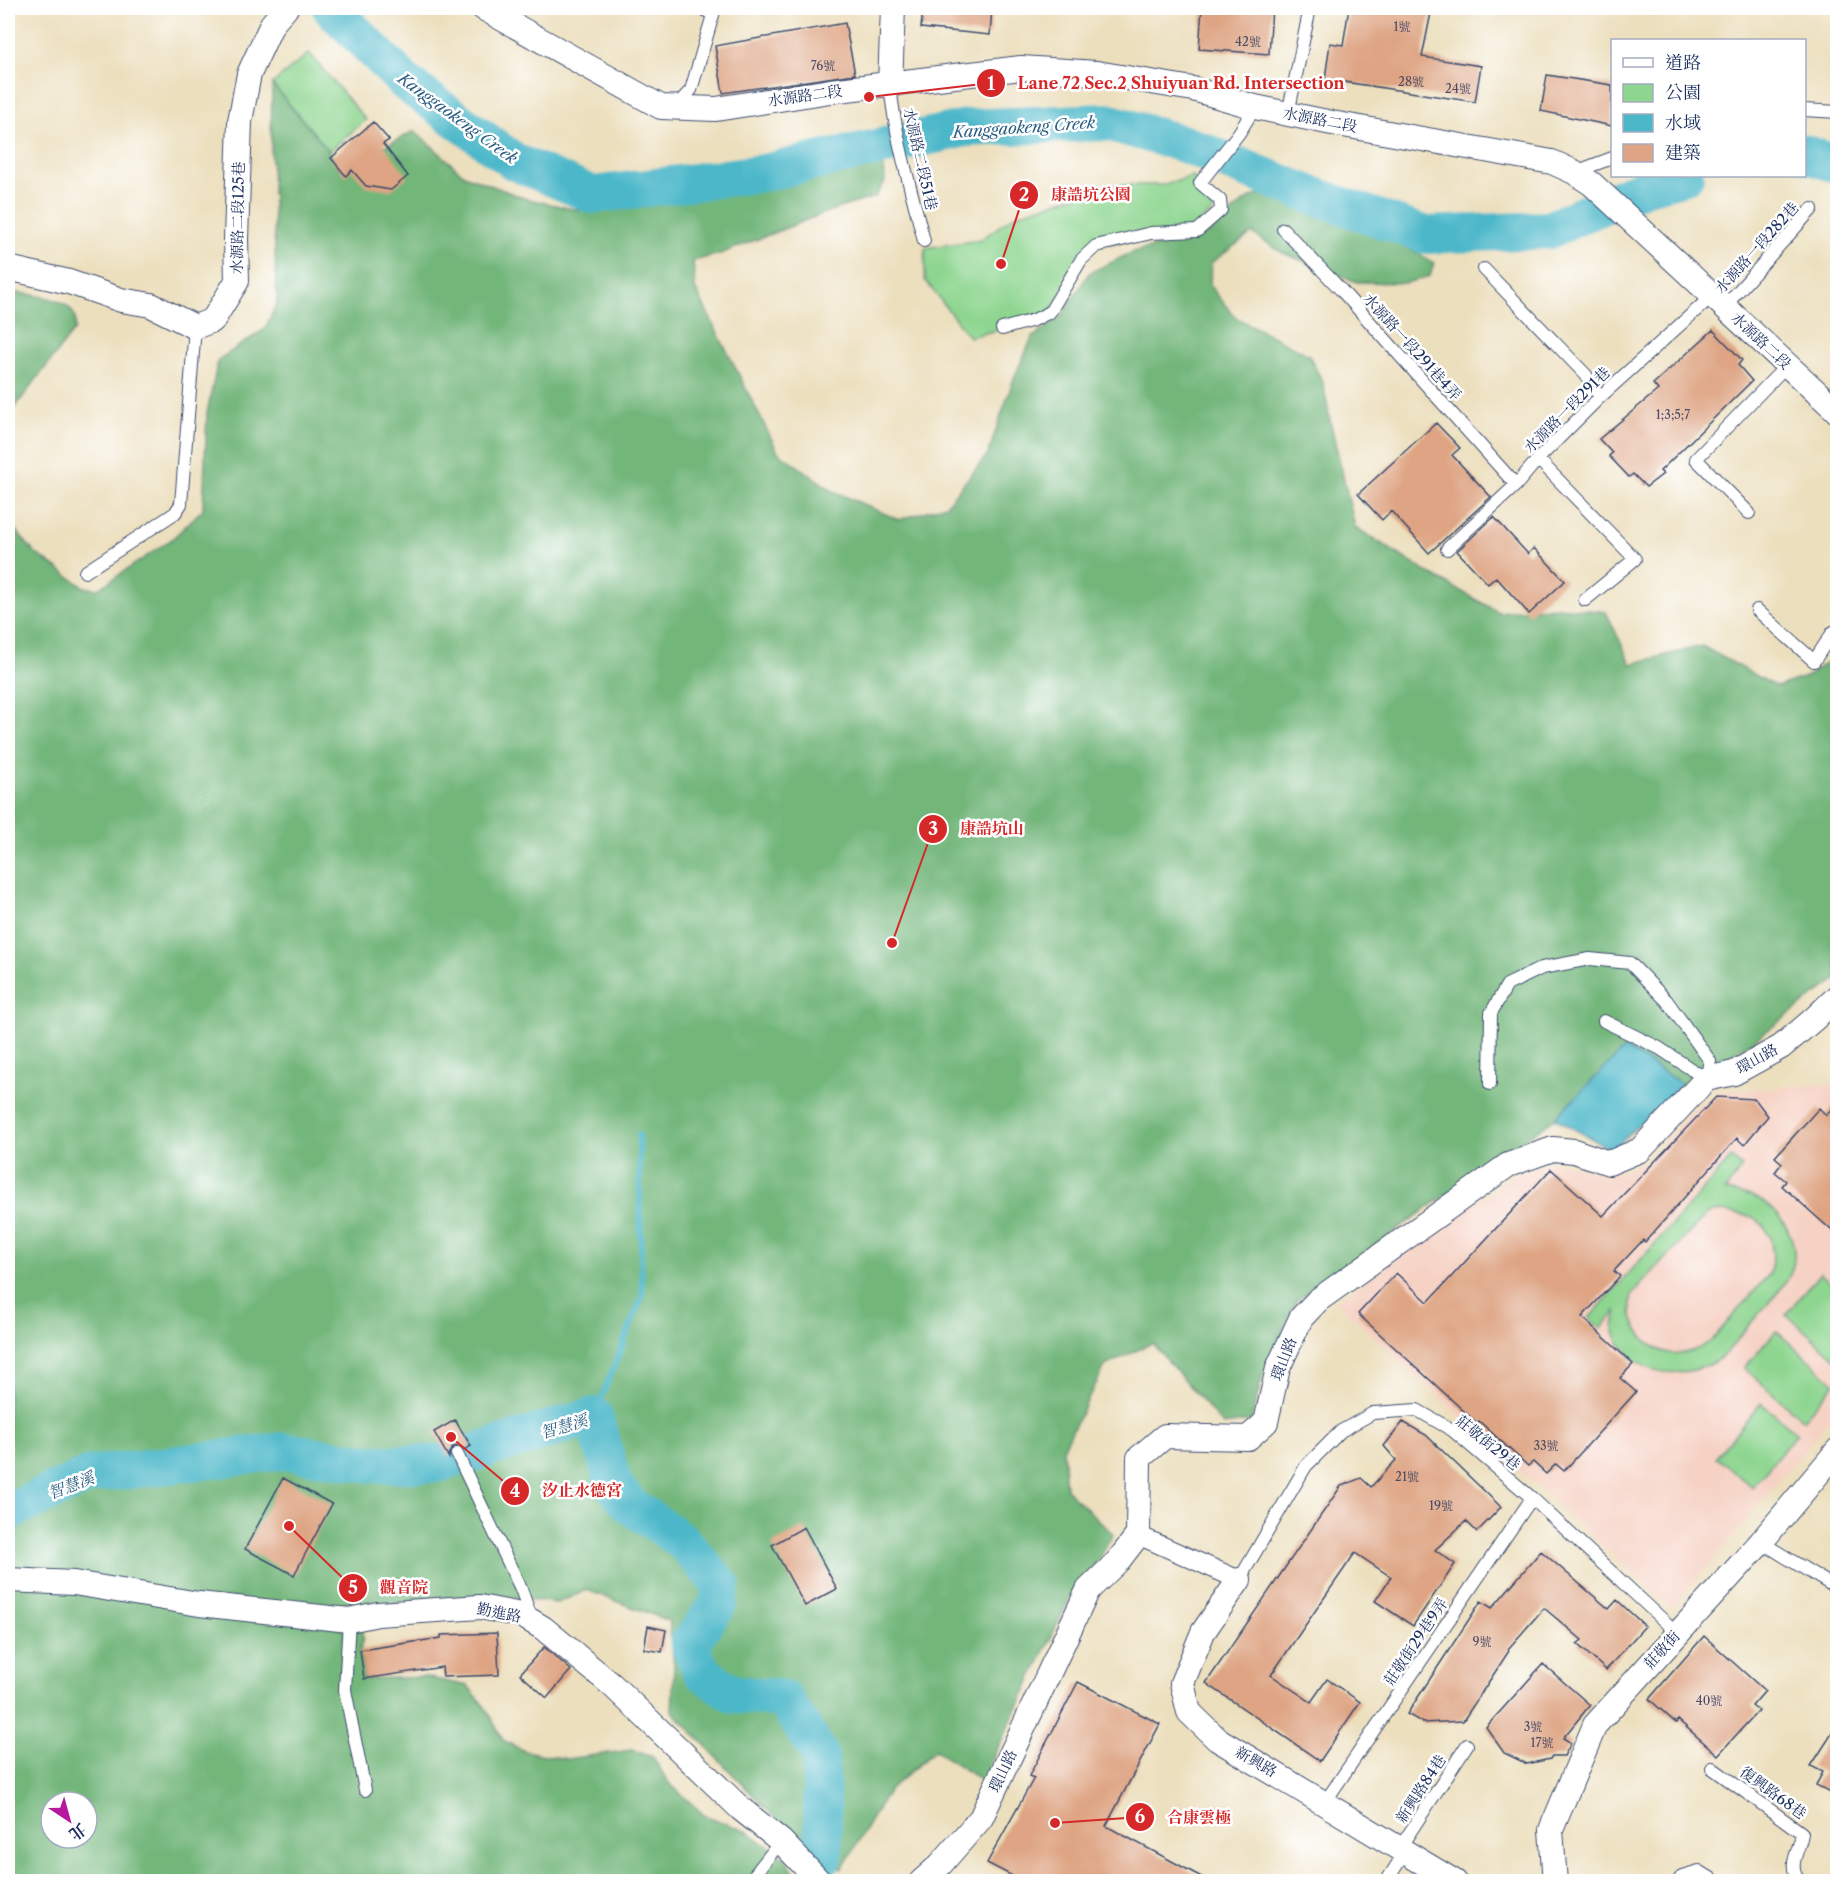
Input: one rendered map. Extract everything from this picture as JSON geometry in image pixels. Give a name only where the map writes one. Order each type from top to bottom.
[{"type":"street","name":"水源路二段","points":[[483,8],[660,106],[716,109],[1021,68],[1097,73],[1193,89],[1255,108],[1552,162],[1583,178],[1632,219],[1838,412]]},
{"type":"street","points":[[890,84],[892,8]]},
{"type":"street","name":"水源路二段125巷","points":[[195,327],[213,320],[237,281],[240,121],[249,74],[272,24],[284,9]]},
{"type":"street","points":[[8,268],[69,282],[121,300],[151,305],[195,327]]},
{"type":"street","name":"環山路","points":[[921,1881],[940,1865],[981,1818],[1088,1590],[1118,1560],[1138,1535],[1139,1458],[1165,1436],[1248,1438],[1266,1422],[1278,1368],[1300,1318],[1318,1300],[1508,1165],[1553,1149],[1574,1151],[1610,1163],[1640,1150],[1706,1079],[1734,1073],[1781,1047],[1838,996]]},
{"type":"street","name":"莊敬街","points":[[1555,1881],[1551,1830],[1595,1725],[1761,1542],[1838,1450]]},
{"type":"street","points":[[1138,1535],[1239,1580]]},
{"type":"street","name":"勤進路","points":[[8,1580],[74,1583],[199,1604],[349,1620],[378,1614],[480,1606],[521,1615],[543,1628],[612,1685],[741,1809],[781,1841],[820,1881]]},
{"type":"street","name":"新興路","points":[[1239,1580],[1203,1632],[1182,1683],[1190,1712],[1217,1739],[1455,1881]]},
{"type":"lane","points":[[674,108],[691,90],[714,11],[702,8]]},
{"type":"lane","points":[[1288,114],[1310,8]]},
{"type":"lane","name":"水源路二段51巷","points":[[890,84],[893,114],[904,166],[924,241]]},
{"type":"lane","points":[[1002,329],[1034,320],[1050,312],[1081,260],[1096,246],[1151,233],[1197,231],[1221,210],[1220,200],[1200,183],[1239,133],[1255,108]]},
{"type":"lane","points":[[1806,110],[1838,112]]},
{"type":"lane","points":[[1583,178],[1611,159]]},
{"type":"lane","name":"水源路一段282巷","points":[[1718,302],[1812,209]]},
{"type":"lane","name":"水源路一段291巷4弄","points":[[1283,229],[1342,291],[1516,485]]},
{"type":"lane","points":[[1484,269],[1586,375],[1600,397]]},
{"type":"lane","name":"水源路一段291巷","points":[[1447,549],[1516,485],[1538,459],[1600,397],[1718,302]]},
{"type":"lane","points":[[85,572],[175,513],[181,504],[195,327]]},
{"type":"lane","points":[[1749,513],[1696,459],[1787,365]]},
{"type":"lane","points":[[1538,459],[1635,559],[1585,600]]},
{"type":"lane","points":[[1757,610],[1814,661],[1833,632],[1838,630]]},
{"type":"lane","points":[[1490,1084],[1491,1013],[1507,985],[1542,968],[1590,958],[1630,963],[1667,1001],[1710,1061],[1706,1079],[1659,1048],[1604,1021]]},
{"type":"lane","name":"莊敬街29巷","points":[[1239,1580],[1306,1466],[1341,1431],[1373,1413],[1417,1410],[1452,1430],[1532,1498],[1677,1633]]},
{"type":"lane","points":[[457,1454],[521,1589],[532,1621]]},
{"type":"lane","name":"莊敬街29巷9弄","points":[[1325,1802],[1532,1498]]},
{"type":"lane","points":[[1761,1542],[1838,1589]]},
{"type":"lane","points":[[349,1620],[345,1689],[365,1790]]},
{"type":"lane","name":"新興路84巷","points":[[1386,1881],[1402,1850],[1467,1745]]},
{"type":"lane","name":"復興路68巷","points":[[1712,1768],[1802,1833],[1801,1844],[1792,1864],[1795,1876],[1801,1881]]},
{"type":"lane","points":[[749,1881],[781,1841]]},
{"type":"lane","points":[[1678,1881],[1682,1876],[1699,1871],[1717,1881]]},
{"type":"shaded area","points":[[1837,1083],[1837,1411],[1672,1609],[1336,1301],[1513,1176],[1551,1162],[1606,1174],[1622,1172],[1647,1161],[1695,1106],[1720,1092]]},
{"type":"green space","points":[[309,53],[366,120],[329,151],[272,84]]},
{"type":"green space","points":[[272,84],[329,151],[339,169],[415,131],[464,175],[524,198],[577,210],[639,201],[693,198],[860,164],[884,165],[885,182],[875,197],[832,210],[720,254],[693,261],[695,288],[778,452],[833,491],[899,520],[946,505],[988,454],[1014,378],[1032,338],[1061,317],[1089,273],[1133,252],[1209,233],[1245,201],[1259,194],[1393,239],[1434,263],[1430,276],[1406,283],[1357,282],[1283,253],[1252,233],[1211,263],[1210,286],[1235,317],[1309,355],[1323,383],[1355,527],[1423,570],[1498,612],[1557,607],[1606,612],[1631,664],[1702,646],[1777,687],[1808,676],[1837,654],[1837,979],[1753,1041],[1682,1084],[1625,1048],[1555,1118],[1296,1301],[1263,1374],[1251,1421],[1223,1425],[1152,1343],[1105,1366],[1063,1449],[1066,1489],[1113,1534],[1100,1558],[1072,1594],[982,1781],[935,1750],[888,1791],[842,1869],[802,1846],[672,1711],[674,1666],[669,1621],[587,1590],[557,1603],[490,1595],[358,1607],[363,1638],[360,1650],[364,1679],[425,1677],[468,1686],[487,1710],[503,1740],[524,1751],[567,1759],[632,1750],[653,1757],[668,1782],[704,1815],[748,1832],[785,1858],[799,1881],[8,1881],[8,521],[34,552],[84,587],[98,589],[172,539],[203,509],[207,413],[218,360],[265,329],[277,303],[271,153]]},
{"type":"green space","points":[[1193,176],[1214,210],[1193,228],[1086,248],[1050,312],[1002,329],[969,337],[925,280],[925,248],[980,240],[1015,215],[1094,190],[1124,185],[1165,185]]},
{"type":"green space","points":[[8,292],[45,297],[63,304],[75,316],[75,329],[8,416]]},
{"type":"green space","points":[[1731,1158],[1742,1167],[1725,1191],[1748,1195],[1767,1205],[1784,1223],[1790,1234],[1794,1258],[1792,1270],[1786,1282],[1725,1354],[1707,1365],[1677,1372],[1646,1367],[1630,1355],[1617,1339],[1614,1330],[1616,1311],[1601,1329],[1589,1318]],"holes":[[[1722,1211],[1753,1217],[1763,1225],[1770,1237],[1773,1255],[1770,1273],[1711,1341],[1691,1351],[1672,1353],[1662,1351],[1645,1340],[1632,1317],[1632,1294],[1708,1213]]]},
{"type":"green space","points":[[1820,1273],[1837,1288],[1837,1360],[1786,1314]]},
{"type":"green space","points":[[1776,1331],[1835,1383],[1803,1420],[1744,1368]]},
{"type":"green space","points":[[1761,1403],[1797,1433],[1752,1487],[1716,1457]]},
{"type":"water","points":[[1625,1048],[1682,1084],[1612,1150],[1555,1118]]},
{"type":"building","points":[[923,8],[992,8],[990,35],[921,28]]},
{"type":"building","points":[[1202,8],[1272,8],[1269,54],[1199,49]]},
{"type":"building","points":[[1349,8],[1432,8],[1422,57],[1481,66],[1475,102],[1325,79],[1330,43],[1343,45]]},
{"type":"building","points":[[845,23],[855,74],[723,93],[715,46]]},
{"type":"building","points":[[1547,75],[1611,85],[1611,126],[1541,111]]},
{"type":"building","points":[[373,122],[389,140],[383,144],[408,176],[391,190],[366,186],[352,170],[346,176],[331,158]]},
{"type":"building","points":[[1713,330],[1742,360],[1738,365],[1752,381],[1660,471],[1663,474],[1646,487],[1633,474],[1629,477],[1609,456],[1612,453],[1599,439],[1658,390],[1653,384]]},
{"type":"building","points":[[1436,423],[1460,448],[1452,455],[1491,497],[1429,553],[1391,511],[1382,520],[1358,494]]},
{"type":"building","points":[[1494,517],[1528,554],[1534,548],[1565,581],[1529,614],[1496,577],[1488,584],[1457,551]]},
{"type":"building","points":[[1716,1097],[1755,1099],[1768,1116],[1744,1145],[1737,1138],[1645,1242],[1643,1240],[1614,1271],[1620,1276],[1582,1317],[1633,1364],[1620,1378],[1636,1392],[1564,1471],[1556,1464],[1546,1474],[1533,1462],[1528,1466],[1479,1421],[1477,1423],[1358,1314],[1396,1273],[1428,1302],[1551,1169],[1603,1216]]},
{"type":"building","points":[[1838,1102],[1838,1236],[1782,1186],[1786,1181],[1775,1172],[1782,1163],[1775,1157],[1819,1108],[1826,1115]]},
{"type":"building","points":[[455,1420],[471,1446],[464,1450],[458,1446],[453,1447],[449,1458],[434,1432]]},
{"type":"building","points":[[1403,1422],[1426,1435],[1501,1507],[1477,1532],[1466,1521],[1435,1550],[1455,1564],[1413,1626],[1375,1601],[1391,1577],[1355,1553],[1271,1675],[1311,1702],[1327,1679],[1360,1702],[1320,1761],[1206,1683],[1341,1486],[1361,1478],[1371,1487],[1396,1460],[1384,1446]]},
{"type":"building","points":[[283,1478],[332,1504],[294,1575],[245,1549]]},
{"type":"building","points":[[804,1527],[837,1589],[805,1606],[772,1545]]},
{"type":"building","points":[[1541,1551],[1609,1609],[1617,1600],[1645,1626],[1606,1670],[1577,1644],[1582,1640],[1544,1608],[1508,1649],[1509,1651],[1463,1721],[1423,1723],[1407,1714],[1481,1601],[1492,1608]]},
{"type":"building","points":[[648,1626],[666,1630],[662,1652],[644,1649]]},
{"type":"building","points":[[497,1633],[499,1675],[443,1677],[442,1667],[364,1679],[360,1650],[441,1638],[441,1635]]},
{"type":"building","points":[[1704,1636],[1765,1691],[1752,1706],[1758,1711],[1718,1755],[1678,1720],[1676,1723],[1649,1699]]},
{"type":"building","points":[[544,1647],[571,1670],[547,1698],[520,1674]]},
{"type":"building","points":[[1543,1664],[1590,1705],[1563,1738],[1571,1743],[1564,1756],[1552,1756],[1550,1759],[1527,1764],[1504,1753],[1486,1727]]},
{"type":"building","points":[[1078,1682],[1160,1724],[1106,1826],[1209,1881],[1022,1881],[987,1863],[1034,1778],[1029,1776]]},
{"type":"building","points":[[1838,1724],[1838,1796],[1816,1785],[1823,1772],[1811,1766]]},
{"type":"waterway","name":"Kanggaokeng Creek","points":[[331,8],[406,83],[515,162],[593,195],[763,173],[966,128],[1107,122],[1184,144],[1309,194],[1426,235],[1549,230],[1644,187],[1681,177]]},
{"type":"waterway","name":"Kanggaokeng Creek","points":[[1806,154],[1838,165]]},
{"type":"waterway","points":[[594,1416],[642,1297],[639,1135]]},
{"type":"waterway","name":"智慧溪","points":[[8,1512],[89,1475],[283,1451],[372,1464],[437,1464],[594,1416],[614,1486],[631,1506],[682,1541],[721,1585],[718,1604],[689,1644],[702,1672],[733,1694],[784,1699],[820,1755],[824,1857]]},
{"type":"place","name":"Lane 72 Sec.2 Shuiyuan Rd. Intersection","points":[[869,97]]},
{"type":"place","name":"康誥坑公園","points":[[1001,264]]},
{"type":"place","name":"康誥坑山","points":[[892,943]]},
{"type":"place","name":"汐止水德宮","points":[[451,1437]]},
{"type":"place","name":"觀音院","points":[[289,1526]]},
{"type":"place","name":"合康雲極","points":[[1055,1823]]}]
